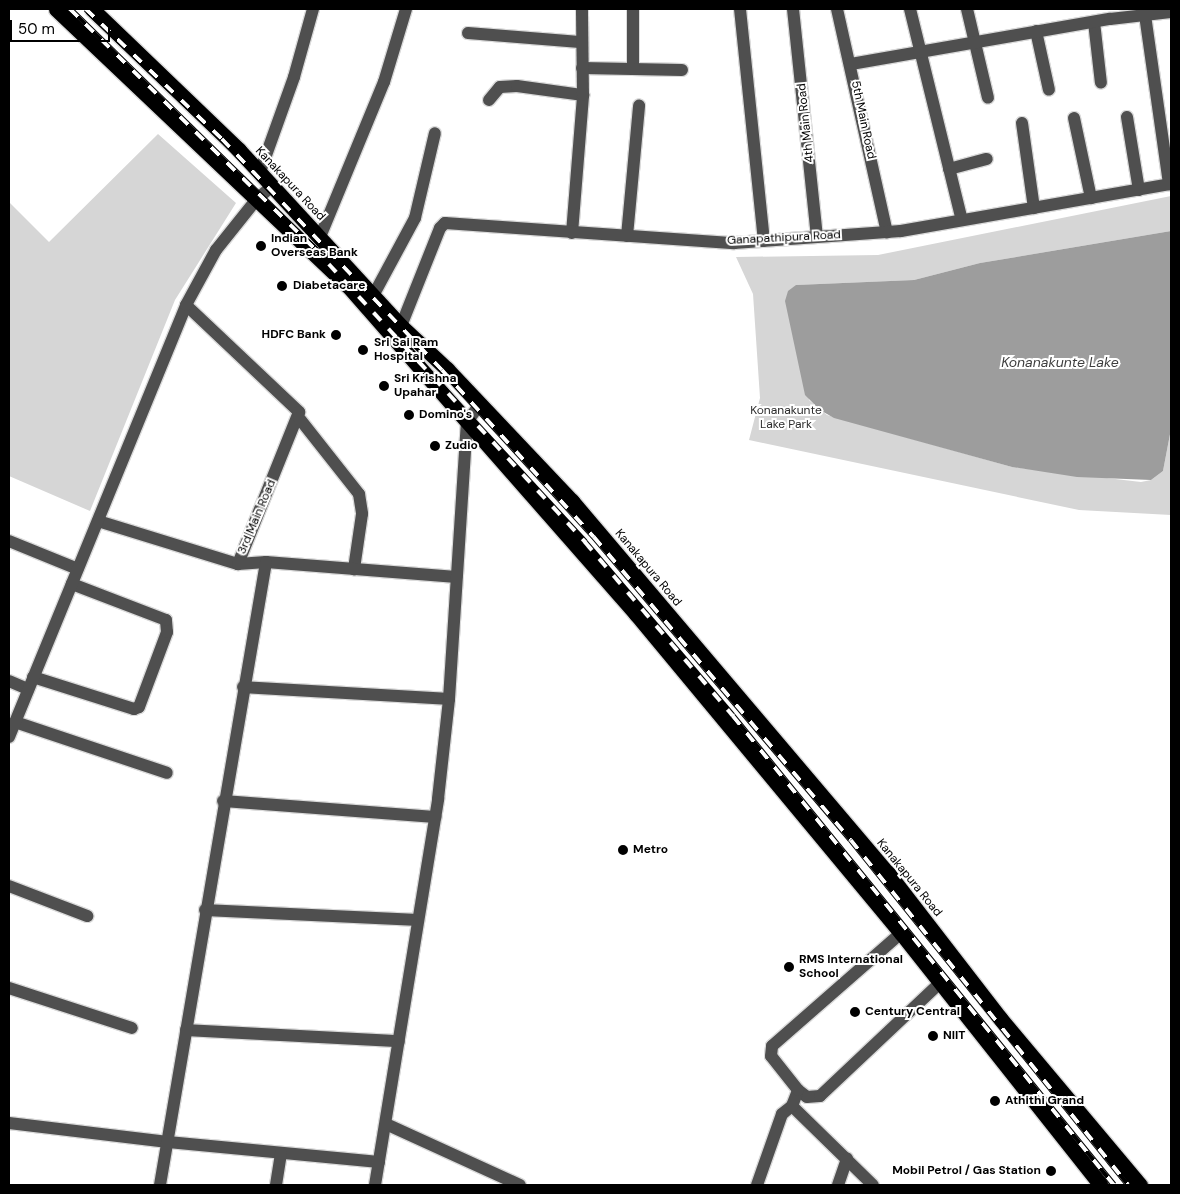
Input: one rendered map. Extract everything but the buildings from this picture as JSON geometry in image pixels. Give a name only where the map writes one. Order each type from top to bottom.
[{"type":"highway","points":[[56,9],[348,286],[636,614],[941,982],[1101,1185]]},
{"type":"highway","name":"Kanakapura Road","points":[[92,9],[260,172],[401,326],[480,404],[572,501],[888,873],[1000,1018],[1140,1185]]},
{"type":"street","points":[[260,172],[294,77],[313,9]]},
{"type":"street","points":[[320,237],[384,82],[406,9]]},
{"type":"street","points":[[572,233],[582,95],[580,42],[582,9]]},
{"type":"street","points":[[633,9],[633,68]]},
{"type":"street","points":[[740,9],[764,241]]},
{"type":"street","name":"4th Main Road","points":[[793,9],[817,237]]},
{"type":"street","name":"5th Main Road","points":[[837,9],[852,64],[886,232]]},
{"type":"street","points":[[910,9],[962,220]]},
{"type":"street","points":[[967,9],[988,98]]},
{"type":"street","points":[[852,64],[1036,31],[1171,12]]},
{"type":"street","points":[[1145,15],[1170,184]]},
{"type":"street","points":[[1094,22],[1101,83]]},
{"type":"street","points":[[1036,31],[1050,90]]},
{"type":"street","points":[[468,33],[580,42]]},
{"type":"street","points":[[582,68],[682,70]]},
{"type":"street","points":[[489,100],[500,87],[508,86],[582,95]]},
{"type":"street","points":[[626,236],[639,106]]},
{"type":"street","points":[[1074,118],[1091,198]]},
{"type":"street","points":[[1127,118],[1139,190]]},
{"type":"street","points":[[1022,124],[1034,208]]},
{"type":"street","points":[[373,296],[415,218],[435,133]]},
{"type":"street","points":[[949,169],[987,159]]},
{"type":"street","name":"Ganapathipura Road","points":[[401,326],[444,224],[734,243],[886,232],[1170,184]]},
{"type":"street","points":[[9,737],[186,305],[216,250],[256,200],[272,186]]},
{"type":"street","points":[[186,305],[298,408],[299,418],[359,494],[362,514],[354,569]]},
{"type":"street","points":[[376,1185],[435,817],[450,699],[467,422],[480,404]]},
{"type":"street","name":"3rd Main Road","points":[[299,418],[238,564],[266,562],[456,577]]},
{"type":"street","points":[[98,521],[238,564]]},
{"type":"street","points":[[9,541],[78,569]]},
{"type":"street","points":[[160,1185],[223,801],[266,562]]},
{"type":"street","points":[[9,680],[30,683],[134,709],[139,707],[168,632],[166,620],[72,584]]},
{"type":"street","points":[[243,687],[450,699]]},
{"type":"street","points":[[16,722],[167,773]]},
{"type":"street","points":[[223,801],[435,817]]},
{"type":"street","points":[[9,886],[87,916]]},
{"type":"street","points":[[205,910],[418,920]]},
{"type":"street","points":[[901,933],[772,1046],[771,1056],[798,1090],[807,1097],[820,1096],[941,982]]},
{"type":"street","points":[[9,988],[132,1028]]},
{"type":"street","points":[[186,1030],[399,1040]]},
{"type":"street","points":[[757,1185],[782,1114],[792,1106],[798,1090]]},
{"type":"street","points":[[792,1106],[873,1185]]},
{"type":"street","points":[[9,1123],[168,1142],[379,1162]]},
{"type":"street","points":[[386,1124],[520,1185]]},
{"type":"street","points":[[276,1185],[281,1153]]},
{"type":"street","points":[[838,1185],[847,1159]]},
{"type":"green space","points":[[158,134],[236,203],[175,300],[90,511],[9,476],[9,202],[49,242]]},
{"type":"green space","name":"Konanakunte Lake Park","points":[[1171,196],[1171,231],[980,263],[914,280],[796,285],[809,400],[827,415],[1012,467],[1141,482],[1151,480],[1163,471],[1171,429],[1171,515],[1079,510],[749,440],[760,398],[753,294],[736,257],[878,255]]},
{"type":"water","name":"Konanakunte Lake","points":[[1171,231],[1171,429],[1163,471],[1151,480],[1077,477],[1012,467],[834,418],[820,410],[805,395],[785,301],[788,291],[796,285],[914,280],[980,263]]},
{"type":"railway","points":[[70,9],[314,248],[585,542],[733,716],[1114,1185]]},
{"type":"railway","points":[[86,9],[222,139],[442,370],[594,537],[851,840],[1128,1185]]},
{"type":"place","name":"Indian Overseas Bank","points":[[261,246]]},
{"type":"place","name":"Diabetacare","points":[[282,286]]},
{"type":"place","name":"HDFC Bank","points":[[336,335]]},
{"type":"place","name":"Sri Sai Ram Hospital","points":[[363,350]]},
{"type":"place","name":"Sri Krishna Upahar","points":[[384,386]]},
{"type":"place","name":"Domino's","points":[[409,415]]},
{"type":"place","name":"Zudio","points":[[435,446]]},
{"type":"place","name":"Metro","points":[[623,850]]},
{"type":"place","name":"RMS International School","points":[[789,967]]},
{"type":"place","name":"Century Central","points":[[855,1012]]},
{"type":"place","name":"NIIT","points":[[933,1036]]},
{"type":"place","name":"Athithi Grand","points":[[995,1101]]},
{"type":"place","name":"Mobil Petrol / Gas Station","points":[[1051,1171]]}]
